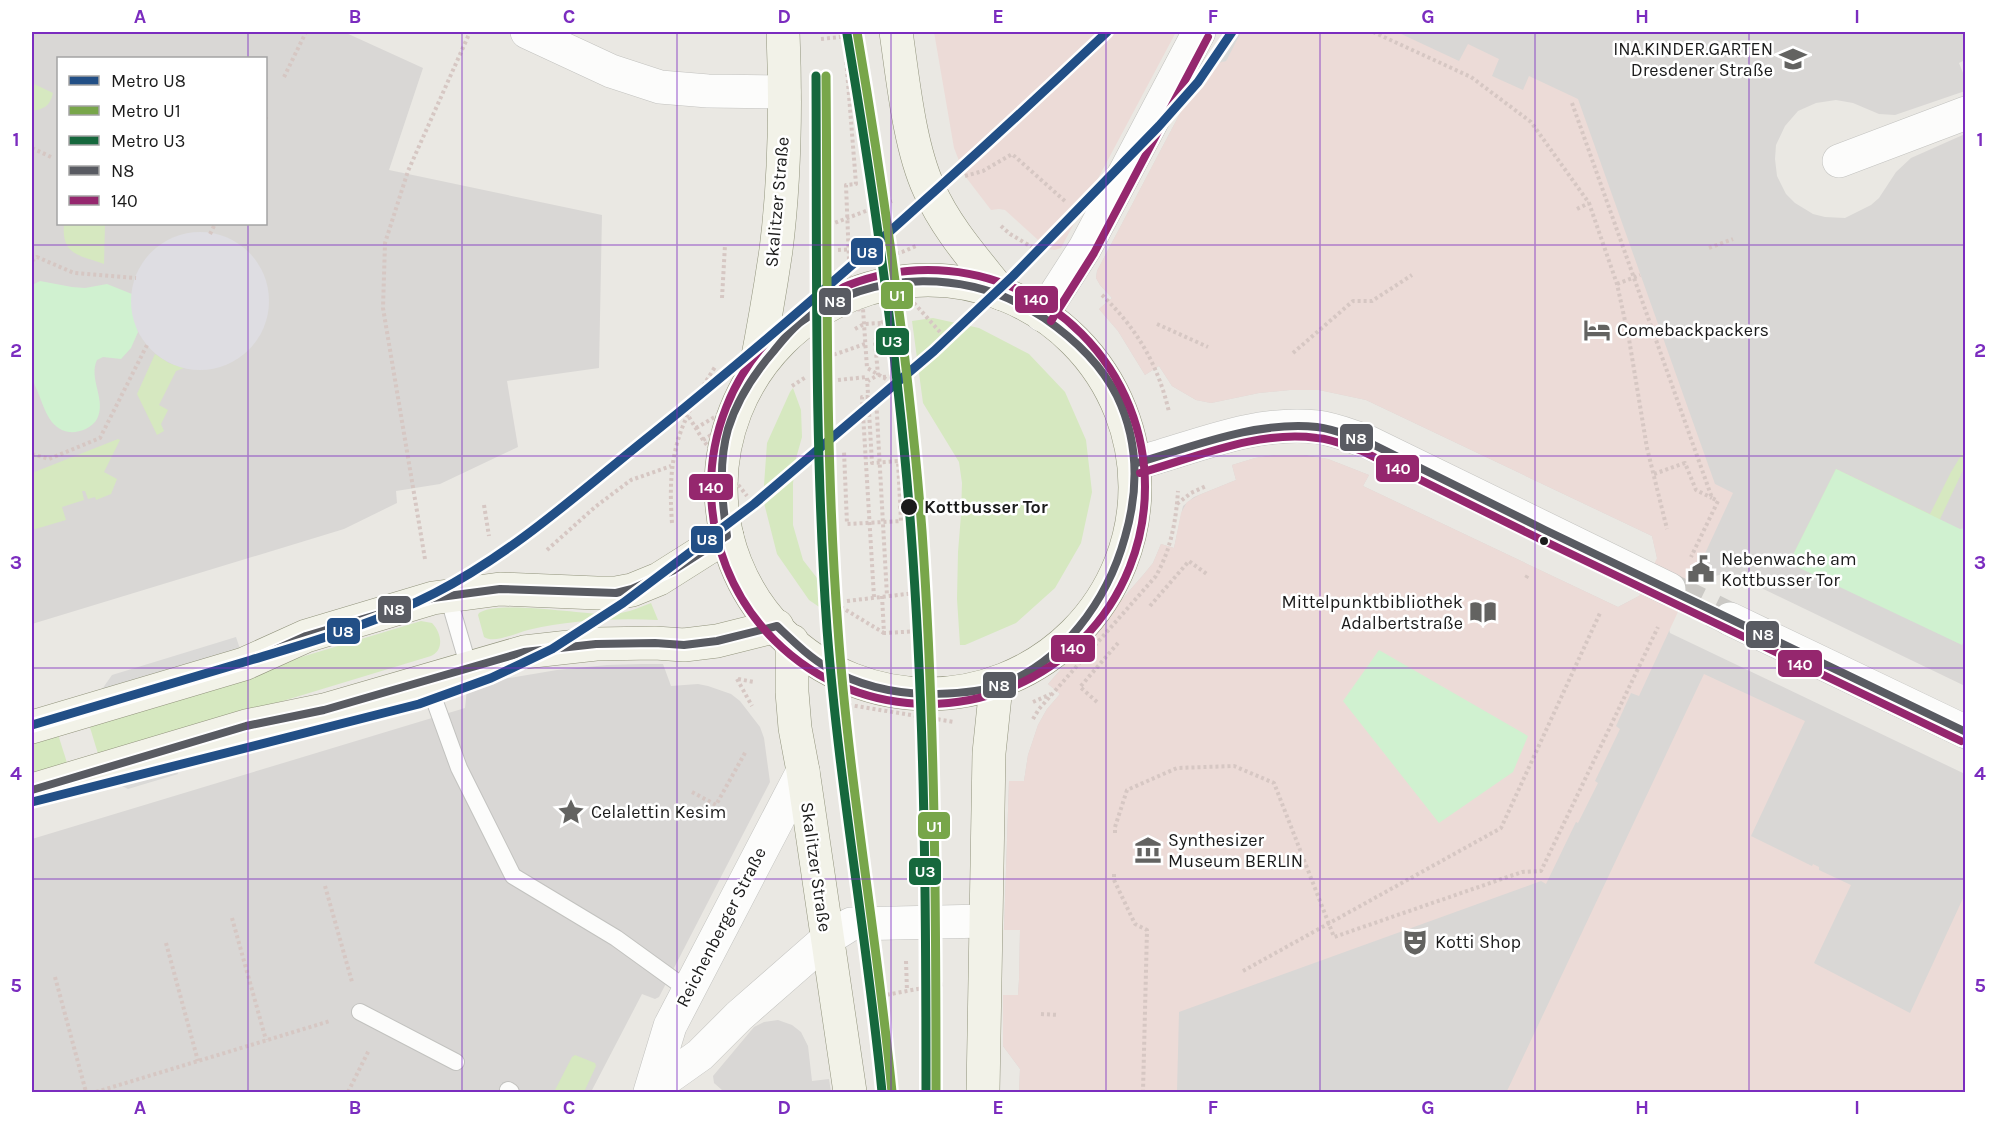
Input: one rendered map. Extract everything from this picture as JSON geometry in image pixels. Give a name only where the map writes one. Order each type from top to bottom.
[{"type":"main road","points":[[881,33],[929,189],[959,240],[1002,294]]},
{"type":"main road","name":"Skalitzer Straße","points":[[755,372],[778,226],[784,41]]},
{"type":"main road","points":[[931,280],[960,282],[1002,294],[1042,315],[1091,358],[1116,393],[1130,425],[1137,463],[1134,500],[1127,534],[1116,568],[1100,598],[1058,648],[1031,669],[996,686],[957,693],[924,694],[896,691],[863,682],[828,668],[784,633],[752,594],[738,567],[727,536],[722,503],[721,468],[725,439],[734,413],[755,372],[799,324],[820,309],[839,299],[885,284],[931,280]]},
{"type":"main road","points":[[32,727],[243,664],[306,636],[441,597],[500,589],[597,593],[632,590],[659,579],[727,536]]},
{"type":"main road","points":[[32,790],[246,726],[324,710],[524,652],[607,644],[684,645],[784,633]]},
{"type":"main road","name":"Skalitzer Straße","points":[[784,633],[795,728],[850,1092]]},
{"type":"main road","points":[[983,1092],[989,753],[996,686]]},
{"type":"street","points":[[527,32],[611,71],[660,87],[708,91],[784,92]]},
{"type":"street","points":[[1042,315],[1085,248],[1199,32]]},
{"type":"street","points":[[1839,161],[1965,113]]},
{"type":"street","points":[[1137,463],[1255,430],[1279,426],[1300,426],[1337,431],[1366,441],[1673,591]]},
{"type":"street","points":[[1730,618],[1965,732]]},
{"type":"street","name":"Reichenberger Straße","points":[[651,1091],[670,1026],[803,771]]},
{"type":"street","name":"Reichenberger Straße","points":[[651,1091],[700,1055],[827,939],[850,924],[985,921]]},
{"type":"lane","points":[[441,597],[469,668]]},
{"type":"lane","points":[[427,680],[459,768],[513,876],[616,938],[688,990]]},
{"type":"lane","points":[[360,1012],[456,1062]]},
{"type":"path","points":[[284,77],[306,32]]},
{"type":"path","points":[[441,597],[413,496],[383,308],[385,243],[408,171],[470,32]]},
{"type":"path","points":[[844,32],[856,184],[846,185],[851,310],[863,309],[867,368],[886,380]]},
{"type":"path","points":[[1373,32],[1471,77],[1531,122],[1589,203],[1617,284],[1629,339],[1647,448],[1667,529]]},
{"type":"path","points":[[784,41],[808,41],[881,33]]},
{"type":"path","points":[[1572,103],[1712,498]]},
{"type":"path","points":[[32,148],[51,157]]},
{"type":"path","points":[[778,226],[824,227],[983,171],[1012,154],[1094,230]]},
{"type":"path","points":[[1577,209],[1589,203]]},
{"type":"path","points":[[995,220],[1010,234],[1042,254]]},
{"type":"path","points":[[210,234],[214,225]]},
{"type":"path","points":[[1709,248],[1733,239]]},
{"type":"path","points":[[722,298],[725,245]]},
{"type":"path","points":[[838,250],[881,248]]},
{"type":"path","points":[[805,289],[857,264],[902,252]]},
{"type":"path","points":[[878,255],[914,303],[940,332]]},
{"type":"path","points":[[32,261],[38,257],[74,273],[136,279]]},
{"type":"path","points":[[1293,353],[1353,301],[1372,301],[1412,274]]},
{"type":"path","points":[[1617,284],[1640,275]]},
{"type":"path","points":[[1109,301],[1137,334],[1155,368]]},
{"type":"path","points":[[855,329],[864,324],[881,323],[914,303]]},
{"type":"path","points":[[869,397],[868,381],[878,375],[875,341],[881,323]]},
{"type":"path","points":[[1157,324],[1208,347]]},
{"type":"path","points":[[865,344],[827,357],[826,396],[815,477],[818,528],[841,607],[884,633],[921,631]]},
{"type":"path","points":[[32,454],[49,459],[100,438],[147,345]]},
{"type":"path","points":[[671,512],[671,466],[679,433],[687,413],[716,367]]},
{"type":"path","points":[[837,380],[897,376]]},
{"type":"path","points":[[844,451],[847,524],[901,522],[898,461],[872,463],[867,377]]},
{"type":"path","points":[[874,597],[862,397],[876,397],[884,633]]},
{"type":"path","points":[[696,428],[732,406]]},
{"type":"path","points":[[703,440],[750,411]]},
{"type":"path","points":[[689,417],[703,440],[747,496]]},
{"type":"path","points":[[1115,833],[1126,790],[1177,768],[1234,766],[1274,783],[1334,937],[1522,872],[1542,871],[1673,591],[1718,501],[1696,490],[1685,463],[1654,474]]},
{"type":"path","points":[[545,552],[595,507],[631,480],[671,466]]},
{"type":"path","points":[[1177,505],[1191,493],[1212,484]]},
{"type":"path","points":[[484,505],[489,536]]},
{"type":"path","points":[[1030,724],[1039,709],[1156,576],[1169,547]]},
{"type":"path","points":[[1150,606],[1189,561],[1208,575]]},
{"type":"path","points":[[847,601],[915,593]]},
{"type":"path","points":[[1243,971],[1502,828],[1600,613]]},
{"type":"path","points":[[1097,702],[1080,687],[1118,643]]},
{"type":"path","points":[[833,702],[960,723]]},
{"type":"path","points":[[692,792],[716,805],[746,752]]},
{"type":"path","points":[[1114,874],[1114,880],[1135,924],[1147,930],[1143,1092]]},
{"type":"path","points":[[326,886],[360,1012],[372,1044],[348,1092]]},
{"type":"path","points":[[232,918],[266,1040]]},
{"type":"path","points":[[166,943],[198,1061]]},
{"type":"path","points":[[905,960],[907,991]]},
{"type":"path","points":[[55,976],[86,1092]]},
{"type":"path","points":[[869,998],[952,982]]},
{"type":"path","points":[[96,1092],[360,1012]]},
{"type":"path","points":[[1041,1014],[1059,1015]]},
{"type":"shaded area","points":[[32,32],[344,32],[423,68],[389,170],[602,215],[599,368],[507,381],[518,447],[440,484],[396,491],[397,503],[344,529],[32,624]]},
{"type":"shaded area","points":[[934,32],[1176,32],[1061,248],[1048,249],[1005,210],[991,210],[965,176],[954,148]]},
{"type":"shaded area","points":[[1223,32],[1241,32],[1226,61],[1205,66]]},
{"type":"shaded area","points":[[1241,32],[1965,32],[1965,60],[1959,63],[1965,78],[1965,91],[1895,115],[1879,114],[1853,103],[1836,100],[1816,103],[1798,111],[1785,126],[1776,145],[1775,159],[1777,176],[1786,194],[1795,203],[1813,214],[1845,218],[1871,205],[1879,198],[1896,172],[1911,158],[1965,134],[1965,686],[1728,572],[1704,580],[1657,558],[1652,536],[1366,400],[1319,390],[1290,390],[1259,393],[1211,403],[1196,400],[1172,386],[1159,366],[1145,375],[1118,331],[1099,309],[1112,298],[1096,278],[1097,271],[1205,66],[1226,61]]},
{"type":"shaded area","points":[[1241,32],[1397,32],[1459,61],[1468,44],[1499,59],[1492,76],[1523,90],[1529,76],[1578,99],[1715,484],[1733,493],[1639,696],[1631,693],[1616,726],[1620,729],[1595,781],[1598,783],[1546,884],[1541,881],[1179,1012],[1177,1092],[1019,1092],[1020,1069],[1003,1046],[1003,995],[1018,995],[1019,980],[1020,930],[1004,930],[1009,781],[1024,781],[1028,755],[1038,725],[1047,709],[1060,694],[1048,684],[1153,563],[1161,544],[1174,548],[1181,513],[1187,502],[1236,480],[1232,465],[1276,455],[1304,455],[1328,459],[1369,475],[1363,486],[1618,607],[1639,596],[1657,558],[1652,536],[1366,400],[1319,390],[1290,390],[1259,393],[1211,403],[1196,400],[1172,386],[1159,366],[1145,375],[1118,331],[1099,309],[1112,298],[1096,278],[1097,271],[1205,66],[1226,61]]},
{"type":"shaded area","points":[[200,232],[226,237],[249,252],[264,275],[269,301],[264,327],[249,350],[226,365],[200,370],[174,365],[151,350],[136,327],[131,301],[136,275],[151,252],[174,237]]},
{"type":"shaded area","points":[[1276,455],[1304,455],[1328,459],[1369,475],[1363,486],[1618,607],[1639,596],[1664,608],[1670,633],[1965,774],[1965,1092],[1019,1092],[1020,1069],[1003,1046],[1003,995],[1018,995],[1019,980],[1020,930],[1004,930],[1009,781],[1024,781],[1028,755],[1038,725],[1047,709],[1060,694],[1048,684],[1153,563],[1161,544],[1174,548],[1183,506],[1194,497],[1236,480],[1232,465]]},
{"type":"shaded area","points":[[236,637],[241,652],[98,695],[112,675]]},
{"type":"shaded area","points":[[663,664],[671,686],[698,684],[708,686],[731,694],[740,701],[760,727],[764,738],[770,782],[659,997],[655,999],[642,994],[591,1092],[32,1092],[32,839],[465,708],[467,689],[503,679],[607,665]]},
{"type":"shaded area","points":[[1704,674],[1805,721],[1751,836],[1812,866],[1813,864],[1819,867],[1819,870],[1851,885],[1814,963],[1910,1013],[1965,894],[1965,1092],[1507,1091]]},
{"type":"shaded area","points":[[174,759],[178,774],[128,789],[108,779]]},
{"type":"shaded area","points":[[778,1020],[792,1025],[801,1032],[808,1046],[812,1081],[829,1079],[831,1092],[720,1092],[722,1090],[714,1083],[713,1076],[754,1027],[764,1022]]},
{"type":"green space","points":[[32,83],[53,93],[46,106],[32,111]]},
{"type":"green space","points":[[64,225],[105,225],[104,264],[74,252],[65,242]]},
{"type":"green space","points":[[40,281],[85,288],[107,284],[132,294],[132,310],[138,332],[131,348],[121,359],[103,357],[97,360],[95,375],[100,412],[95,422],[81,431],[69,432],[53,423],[46,413],[33,379],[31,369],[34,345],[32,285]]},
{"type":"green space","points":[[933,318],[979,328],[1029,354],[1065,392],[1086,440],[1092,492],[1081,543],[1055,588],[1016,623],[965,645],[960,645],[957,599],[962,483],[959,462],[923,403],[912,321]]},
{"type":"green space","points":[[155,354],[169,363],[184,368],[176,371],[159,405],[168,410],[161,424],[164,431],[157,435],[137,394]]},
{"type":"green space","points":[[793,388],[801,410],[802,437],[795,462],[793,525],[803,560],[824,587],[831,615],[809,600],[777,554],[763,499],[767,443]]},
{"type":"green space","points":[[120,440],[104,472],[117,479],[111,494],[96,500],[95,497],[88,499],[85,491],[82,491],[84,500],[62,507],[66,520],[32,530],[32,473]]},
{"type":"green space","points":[[1965,449],[1965,466],[1940,519],[1789,563],[1836,469],[1930,514]]},
{"type":"green space","points":[[1836,469],[1960,529],[1965,528],[1966,637],[1962,645],[1789,563]]},
{"type":"green space","points":[[651,603],[658,620],[625,619],[576,622],[493,639],[484,637],[478,615],[489,609],[503,608],[617,614]]},
{"type":"green space","points":[[421,621],[432,623],[438,631],[440,645],[431,656],[99,757],[88,721]]},
{"type":"green space","points":[[1379,650],[1528,736],[1513,772],[1439,823],[1343,701]]},
{"type":"green space","points":[[57,731],[68,766],[32,777],[32,739]]},
{"type":"green space","points":[[575,1055],[595,1063],[596,1066],[584,1092],[554,1092],[572,1057]]},
{"type":"tunnel","points":[[1669,589],[1730,619]]},
{"type":"metro line","name":"U1","points":[[857,32],[895,280],[922,531],[932,741],[936,1092]]},
{"type":"metro line","name":"U8","points":[[32,725],[345,631],[413,604],[493,559],[573,498],[768,338],[940,187],[1107,32]]},
{"type":"metro line","name":"U8","points":[[32,802],[419,704],[491,678],[552,649],[623,603],[754,504],[934,351],[1013,276],[1159,126],[1198,82],[1232,32]]},
{"type":"metro line","name":"U3","points":[[847,34],[885,282],[900,407],[911,531],[922,741],[926,1092]]},
{"type":"metro line","name":"U3","points":[[816,76],[818,422],[827,629],[839,746],[882,1092]]},
{"type":"metro line","name":"U1","points":[[826,76],[830,491],[838,629],[849,745],[892,1092]]},
{"type":"transit line","name":"140","points":[[1051,321],[1094,253],[1208,37]]},
{"type":"transit line","name":"140","points":[[928,270],[970,274],[1011,286],[1066,319],[1096,349],[1129,404],[1141,445],[1145,487],[1141,529],[1129,570],[1096,625],[1066,655],[1011,688],[970,700],[928,704],[886,700],[845,688],[790,655],[760,625],[727,570],[715,529],[711,487],[715,445],[727,404],[760,349],[790,319],[845,286],[886,274],[928,270]]},
{"type":"transit line","name":"N8","points":[[32,727],[244,664],[306,636],[433,598],[500,589],[616,593],[632,589],[674,570],[727,536],[722,482],[725,442],[736,408],[753,378],[783,339],[798,324],[830,304],[860,291],[891,284],[923,281],[954,283],[986,290],[1016,302],[1055,326],[1095,363],[1117,396],[1130,431],[1134,466],[1133,501],[1125,537],[1107,583],[1094,606],[1062,646],[1042,663],[997,686],[971,692],[934,694],[901,692],[876,687],[828,668],[808,654],[777,626],[717,641],[684,645],[596,644],[524,652],[324,710],[246,726],[32,790]]},
{"type":"transit line","name":"N8","points":[[1137,463],[1248,431],[1294,426],[1330,429],[1366,441],[1545,530],[1966,732]]},
{"type":"transit line","name":"140","points":[[1140,473],[1250,441],[1295,437],[1317,438],[1340,443],[1362,451],[1961,741]]},
{"type":"place","name":"INA.KINDER.GARTEN Dresdener Straße","points":[[1793,59]]},
{"type":"place","name":"Comebackpackers","points":[[1597,330]]},
{"type":"place","name":"Kottbusser Tor","points":[[909,507]]},
{"type":"place","name":"Nebenwache am Kottbusser Tor","points":[[1701,569]]},
{"type":"place","name":"Mittelpunktbibliothek Adalbertstraße","points":[[1483,612]]},
{"type":"place","name":"Celalettin Kesim","points":[[571,812]]},
{"type":"place","name":"Synthesizer Museum BERLIN","points":[[1148,850]]},
{"type":"place","name":"Kotti Shop","points":[[1415,942]]}]
